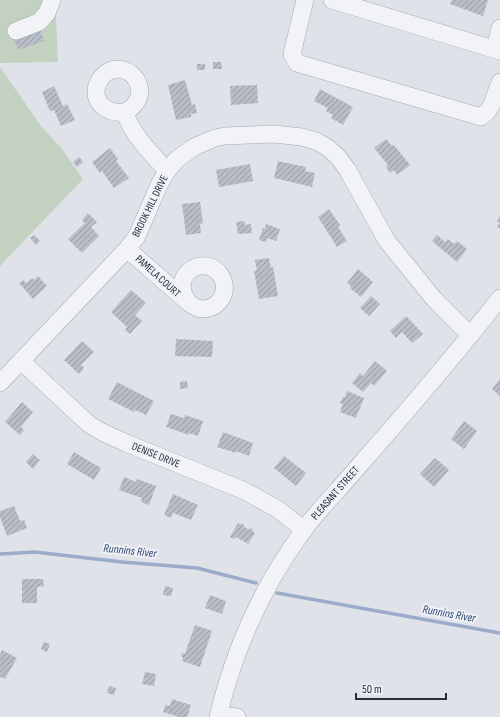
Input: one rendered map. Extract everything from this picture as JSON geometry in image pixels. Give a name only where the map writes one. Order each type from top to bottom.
[{"type":"street","points":[[16,31],[39,22],[47,13],[52,0]]},
{"type":"street","points":[[305,0],[292,54],[297,62],[481,117],[488,111],[492,104],[500,82]]},
{"type":"street","points":[[332,0],[498,51],[497,41],[500,28]]},
{"type":"street","points":[[125,112],[131,128],[167,171]]},
{"type":"street","name":"BROOK HILL DRIVE","points":[[0,383],[128,249],[137,236],[159,184],[176,160],[185,152],[194,147],[215,138],[230,136],[274,134],[302,137],[316,141],[328,148],[347,168],[387,241],[434,299],[470,335]]},
{"type":"street","name":"PAMELA COURT","points":[[128,249],[189,303],[202,309],[210,308],[216,304],[221,300],[224,294],[224,280],[216,270],[203,266],[196,267],[190,270],[185,276],[182,283],[182,290],[184,298],[189,303]]},
{"type":"street","points":[[155,273],[175,276],[190,270]]},
{"type":"street","name":"PLEASANT STREET","points":[[219,716],[233,665],[245,633],[275,573],[304,530],[327,501],[415,402],[500,298]]},
{"type":"street","name":"DENISE DRIVE","points":[[22,361],[90,425],[126,443],[244,491],[279,510],[304,530]]},
{"type":"street","points":[[219,716],[237,717]]},
{"type":"green space","points":[[0,0],[55,0],[58,62],[0,63]]},
{"type":"green space","points":[[0,67],[41,126],[62,149],[83,179],[0,266]]},
{"type":"building","points":[[452,0],[488,0],[483,16],[450,4]]},
{"type":"building","points":[[39,27],[44,41],[18,50],[13,37]]},
{"type":"building","points":[[213,62],[221,62],[222,69],[213,69]]},
{"type":"building","points":[[197,64],[205,64],[205,70],[197,70]]},
{"type":"building","points":[[185,80],[192,105],[195,104],[197,113],[191,114],[191,117],[176,120],[168,85]]},
{"type":"building","points":[[257,85],[258,103],[231,105],[230,86]]},
{"type":"building","points":[[54,86],[63,106],[67,104],[75,120],[61,126],[54,110],[50,111],[42,92]]},
{"type":"building","points":[[320,89],[353,107],[343,125],[331,118],[333,115],[326,111],[328,108],[314,101]]},
{"type":"building","points":[[386,139],[392,146],[394,145],[410,165],[397,175],[394,170],[390,173],[386,167],[388,165],[374,148]]},
{"type":"building","points":[[110,148],[118,159],[116,161],[129,178],[114,188],[102,171],[100,173],[92,162]]},
{"type":"building","points":[[79,157],[83,162],[77,167],[73,162]]},
{"type":"building","points":[[278,161],[306,167],[305,171],[315,173],[312,187],[274,178]]},
{"type":"building","points":[[250,164],[253,181],[219,187],[216,170]]},
{"type":"building","points":[[200,202],[203,223],[200,224],[201,233],[186,235],[182,204]]},
{"type":"building","points":[[329,209],[340,225],[338,227],[347,241],[337,247],[318,217]]},
{"type":"building","points":[[88,213],[97,222],[91,227],[99,236],[82,253],[68,239],[85,223],[82,220]]},
{"type":"building","points":[[500,216],[500,223],[497,221]]},
{"type":"building","points":[[244,221],[245,225],[251,224],[252,233],[238,234],[236,222]]},
{"type":"building","points":[[266,224],[280,229],[276,241],[267,238],[266,242],[259,240]]},
{"type":"building","points":[[34,235],[40,241],[36,245],[30,238]]},
{"type":"building","points":[[437,235],[445,242],[448,239],[454,244],[457,241],[467,249],[457,262],[432,241]]},
{"type":"building","points":[[269,258],[271,268],[273,267],[278,296],[259,299],[254,271],[257,270],[255,260]]},
{"type":"building","points":[[358,269],[373,282],[361,297],[350,288],[351,286],[347,283]]},
{"type":"building","points":[[38,276],[47,286],[33,299],[19,283],[23,280],[26,283],[32,278],[34,280]]},
{"type":"building","points":[[131,290],[146,303],[135,315],[142,321],[130,334],[125,330],[127,327],[111,312]]},
{"type":"building","points":[[371,296],[380,304],[369,316],[360,308]]},
{"type":"building","points":[[406,316],[423,334],[412,343],[402,332],[396,338],[390,331]]},
{"type":"building","points":[[176,339],[213,341],[212,357],[175,356]]},
{"type":"building","points":[[82,341],[94,352],[81,365],[84,368],[79,374],[64,360]]},
{"type":"building","points":[[375,361],[387,371],[374,386],[371,383],[363,392],[352,383],[360,373],[363,376]]},
{"type":"building","points":[[500,379],[500,396],[492,389]]},
{"type":"building","points":[[187,381],[188,388],[180,389],[180,382]]},
{"type":"building","points":[[117,382],[154,401],[146,415],[135,410],[134,412],[108,399]]},
{"type":"building","points":[[347,391],[364,398],[356,418],[340,412],[343,404],[340,403],[343,397],[345,397]]},
{"type":"building","points":[[22,402],[33,412],[21,427],[24,430],[20,435],[5,422]]},
{"type":"building","points":[[171,414],[184,418],[185,415],[203,421],[198,436],[189,433],[189,435],[166,427]]},
{"type":"building","points":[[464,421],[477,431],[464,449],[451,439]]},
{"type":"building","points":[[223,432],[253,443],[249,456],[236,451],[236,453],[217,447]]},
{"type":"building","points":[[74,452],[101,468],[94,480],[67,464]]},
{"type":"building","points":[[33,454],[40,460],[33,469],[26,462]]},
{"type":"building","points":[[284,456],[306,473],[296,486],[274,468]]},
{"type":"building","points":[[435,458],[449,470],[434,487],[420,474]]},
{"type":"building","points":[[124,477],[136,482],[137,479],[156,486],[149,505],[141,502],[142,498],[119,490]]},
{"type":"building","points":[[173,494],[198,505],[191,520],[173,513],[171,518],[164,515]]},
{"type":"building","points":[[14,506],[20,521],[24,520],[27,528],[7,536],[0,517],[0,511]]},
{"type":"building","points":[[238,523],[241,525],[241,523],[249,530],[250,528],[255,533],[248,544],[236,537],[234,539],[230,537]]},
{"type":"building","points":[[22,579],[43,579],[44,586],[37,587],[37,603],[22,603]]},
{"type":"building","points":[[165,586],[173,588],[171,596],[163,595]]},
{"type":"building","points":[[210,595],[226,601],[222,614],[205,608]]},
{"type":"building","points":[[195,625],[212,631],[200,667],[182,661],[183,657],[181,656],[182,653],[185,654]]},
{"type":"building","points":[[44,642],[50,644],[47,652],[41,649]]},
{"type":"building","points":[[2,650],[17,658],[5,679],[0,677],[0,655]]},
{"type":"building","points":[[145,672],[156,674],[154,686],[142,684]]},
{"type":"building","points":[[109,686],[116,688],[114,695],[107,693]]},
{"type":"building","points":[[172,699],[191,705],[187,717],[179,717],[163,712],[165,705],[170,706]]},
{"type":"waterway","name":"Runnins River","points":[[0,554],[35,552],[122,562],[197,568],[256,583]]},
{"type":"waterway","name":"Runnins River","points":[[277,593],[500,633]]}]
